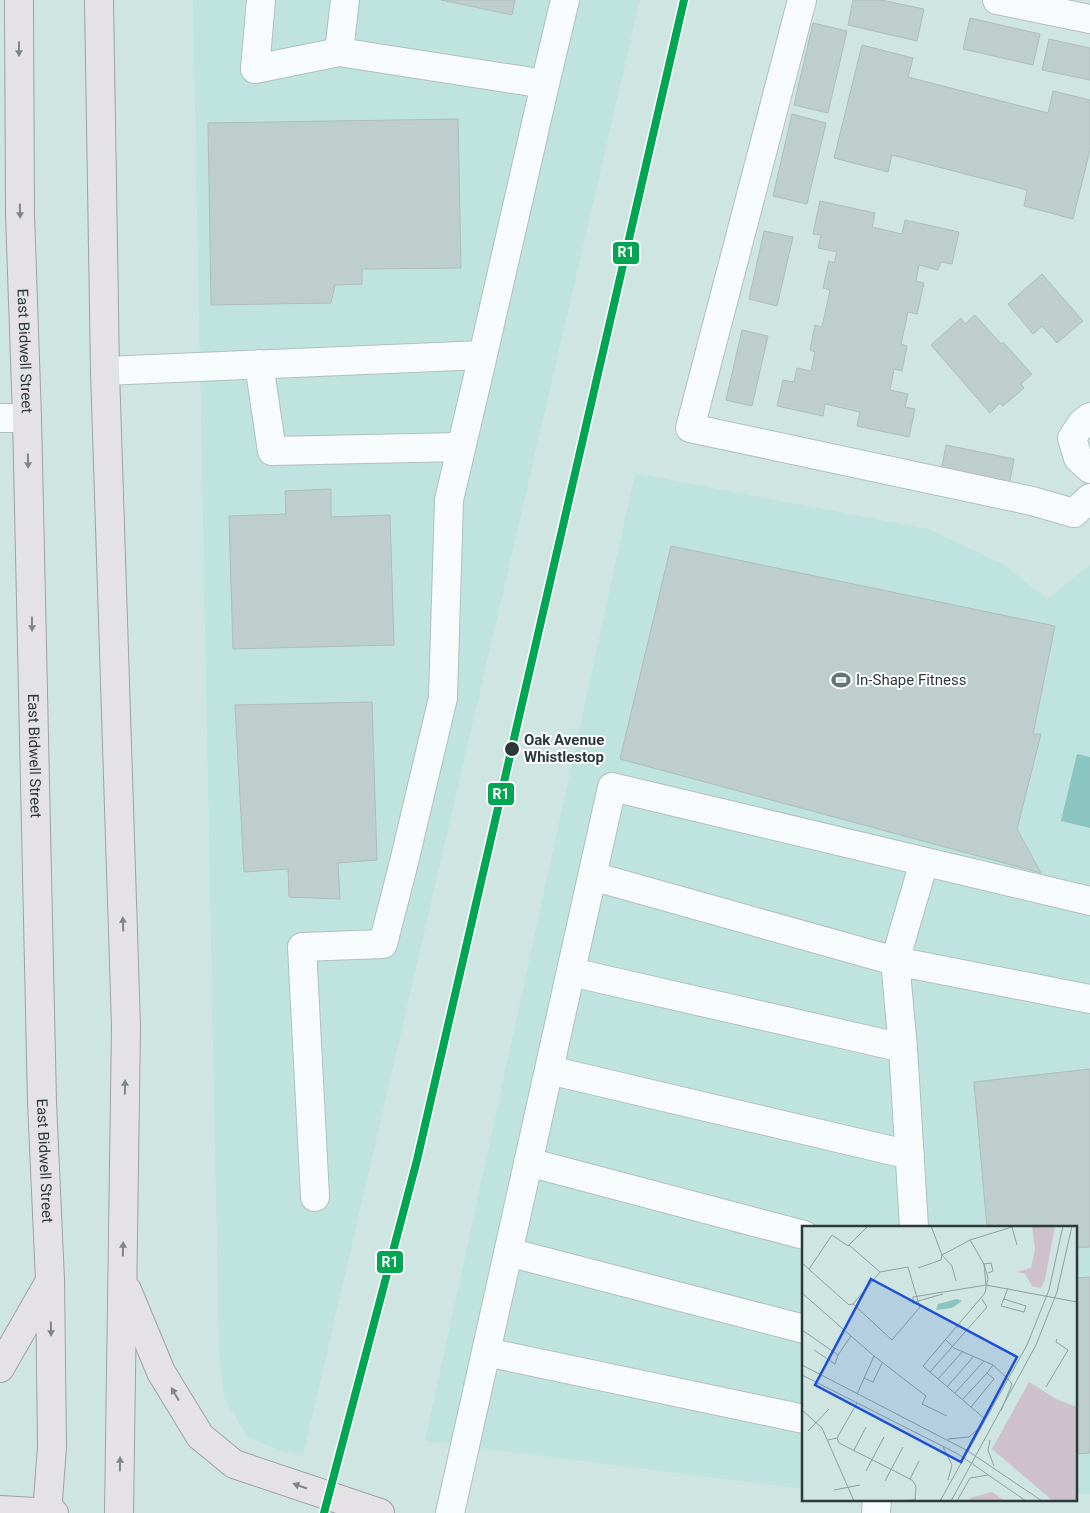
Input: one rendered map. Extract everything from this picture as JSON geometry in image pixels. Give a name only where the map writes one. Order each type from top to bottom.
[{"type":"main road","name":"East Bidwell Street","points":[[19,0],[20,214],[27,418],[42,1102],[50,1280],[52,1447],[47,1513]]},
{"type":"main road","points":[[99,0],[105,371],[126,1026],[119,1513]]},
{"type":"main road","points":[[0,1368],[50,1280]]},
{"type":"main road","points":[[123,1280],[161,1372],[200,1436],[234,1464],[380,1513]]},
{"type":"main road","points":[[0,1510],[54,1513]]},
{"type":"street","points":[[261,0],[255,69],[339,52],[545,84]]},
{"type":"street","points":[[339,52],[345,0]]},
{"type":"street","points":[[315,1197],[302,947],[383,944],[443,698],[449,500],[565,0]]},
{"type":"street","points":[[802,0],[690,428],[1032,501],[1074,513],[1090,498]]},
{"type":"street","points":[[997,0],[1090,19]]},
{"type":"street","points":[[105,371],[483,355]]},
{"type":"street","points":[[259,364],[272,451],[461,447]]},
{"type":"street","points":[[1090,417],[1082,423],[1072,438],[1078,458],[1090,469]]},
{"type":"street","points":[[0,418],[27,418]]},
{"type":"street","points":[[450,1513],[612,787],[1090,901]]},
{"type":"street","points":[[914,1226],[903,1048],[895,961],[924,862]]},
{"type":"street","points":[[592,876],[895,961],[1090,999]]},
{"type":"street","points":[[571,972],[903,1048]]},
{"type":"street","points":[[549,1070],[910,1155]]},
{"type":"street","points":[[528,1162],[802,1234]]},
{"type":"street","points":[[508,1252],[802,1329]]},
{"type":"street","points":[[486,1352],[802,1419]]},
{"type":"street","points":[[876,1513],[878,1500]]},
{"type":"shaded area","points":[[193,0],[640,0],[303,1456],[278,1450],[248,1437],[225,1400],[219,1354]]},
{"type":"shaded area","points":[[635,473],[928,529],[1005,565],[1047,599],[1090,565],[1090,1494],[1078,1494],[1078,1226],[802,1226],[802,1489],[425,1441]]},
{"type":"shaded area","points":[[1077,754],[1090,757],[1090,828],[1061,821]]},
{"type":"building","points":[[441,0],[515,0],[512,15]]},
{"type":"building","points":[[853,0],[881,0],[924,9],[917,41],[848,25]]},
{"type":"building","points":[[970,18],[1040,34],[1033,65],[963,49]]},
{"type":"building","points":[[813,23],[847,31],[828,113],[794,105]]},
{"type":"building","points":[[1049,39],[1090,48],[1090,80],[1042,70]]},
{"type":"building","points":[[862,45],[913,58],[908,77],[1048,113],[1053,91],[1090,100],[1090,150],[1073,219],[1024,206],[1027,190],[892,155],[888,172],[834,158]]},
{"type":"building","points":[[792,114],[826,123],[807,204],[773,196]]},
{"type":"building","points":[[458,119],[461,268],[362,269],[362,284],[335,285],[331,303],[211,305],[208,123]]},
{"type":"building","points":[[820,201],[875,213],[872,227],[902,234],[905,220],[959,232],[952,264],[941,262],[938,270],[919,265],[916,281],[924,283],[917,314],[908,312],[901,344],[907,346],[902,371],[894,369],[890,390],[908,394],[905,407],[915,409],[909,437],[857,426],[860,412],[825,404],[823,416],[777,406],[783,380],[794,382],[797,368],[811,371],[815,352],[810,350],[815,325],[822,327],[830,290],[823,288],[829,261],[834,263],[837,252],[818,248],[821,235],[813,234]]},
{"type":"building","points":[[764,231],[793,237],[777,306],[749,299]]},
{"type":"building","points":[[1042,274],[1083,321],[1057,343],[1042,326],[1033,334],[1008,304]]},
{"type":"building","points":[[975,315],[1032,374],[1021,384],[1024,388],[1003,406],[1000,403],[990,413],[931,345],[961,318],[965,324]]},
{"type":"building","points":[[742,330],[768,336],[752,406],[726,400]]},
{"type":"building","points":[[946,445],[1014,459],[1009,487],[941,473]]},
{"type":"building","points":[[331,489],[331,517],[390,515],[394,645],[233,649],[229,516],[286,514],[285,491]]},
{"type":"building","name":"In-Shape Fitness","points":[[671,546],[1055,626],[1033,734],[1041,734],[1017,829],[1041,873],[620,759]]},
{"type":"building","points":[[372,702],[377,860],[338,863],[340,899],[289,897],[288,869],[244,872],[235,705]]},
{"type":"building","points":[[1090,1069],[1090,1247],[1078,1248],[1078,1226],[987,1226],[974,1082]]},
{"type":"building","points":[[1090,1277],[1090,1453],[1078,1454],[1078,1278]]},
{"type":"railway","points":[[668,68],[684,0]]},
{"type":"transit line","name":"R1","points":[[324,1513],[417,1160],[684,0]]},
{"type":"place","name":"In-Shape Fitness","points":[[841,680]]},
{"type":"place","name":"Oak Avenue Whistlestop","points":[[512,749]]}]
